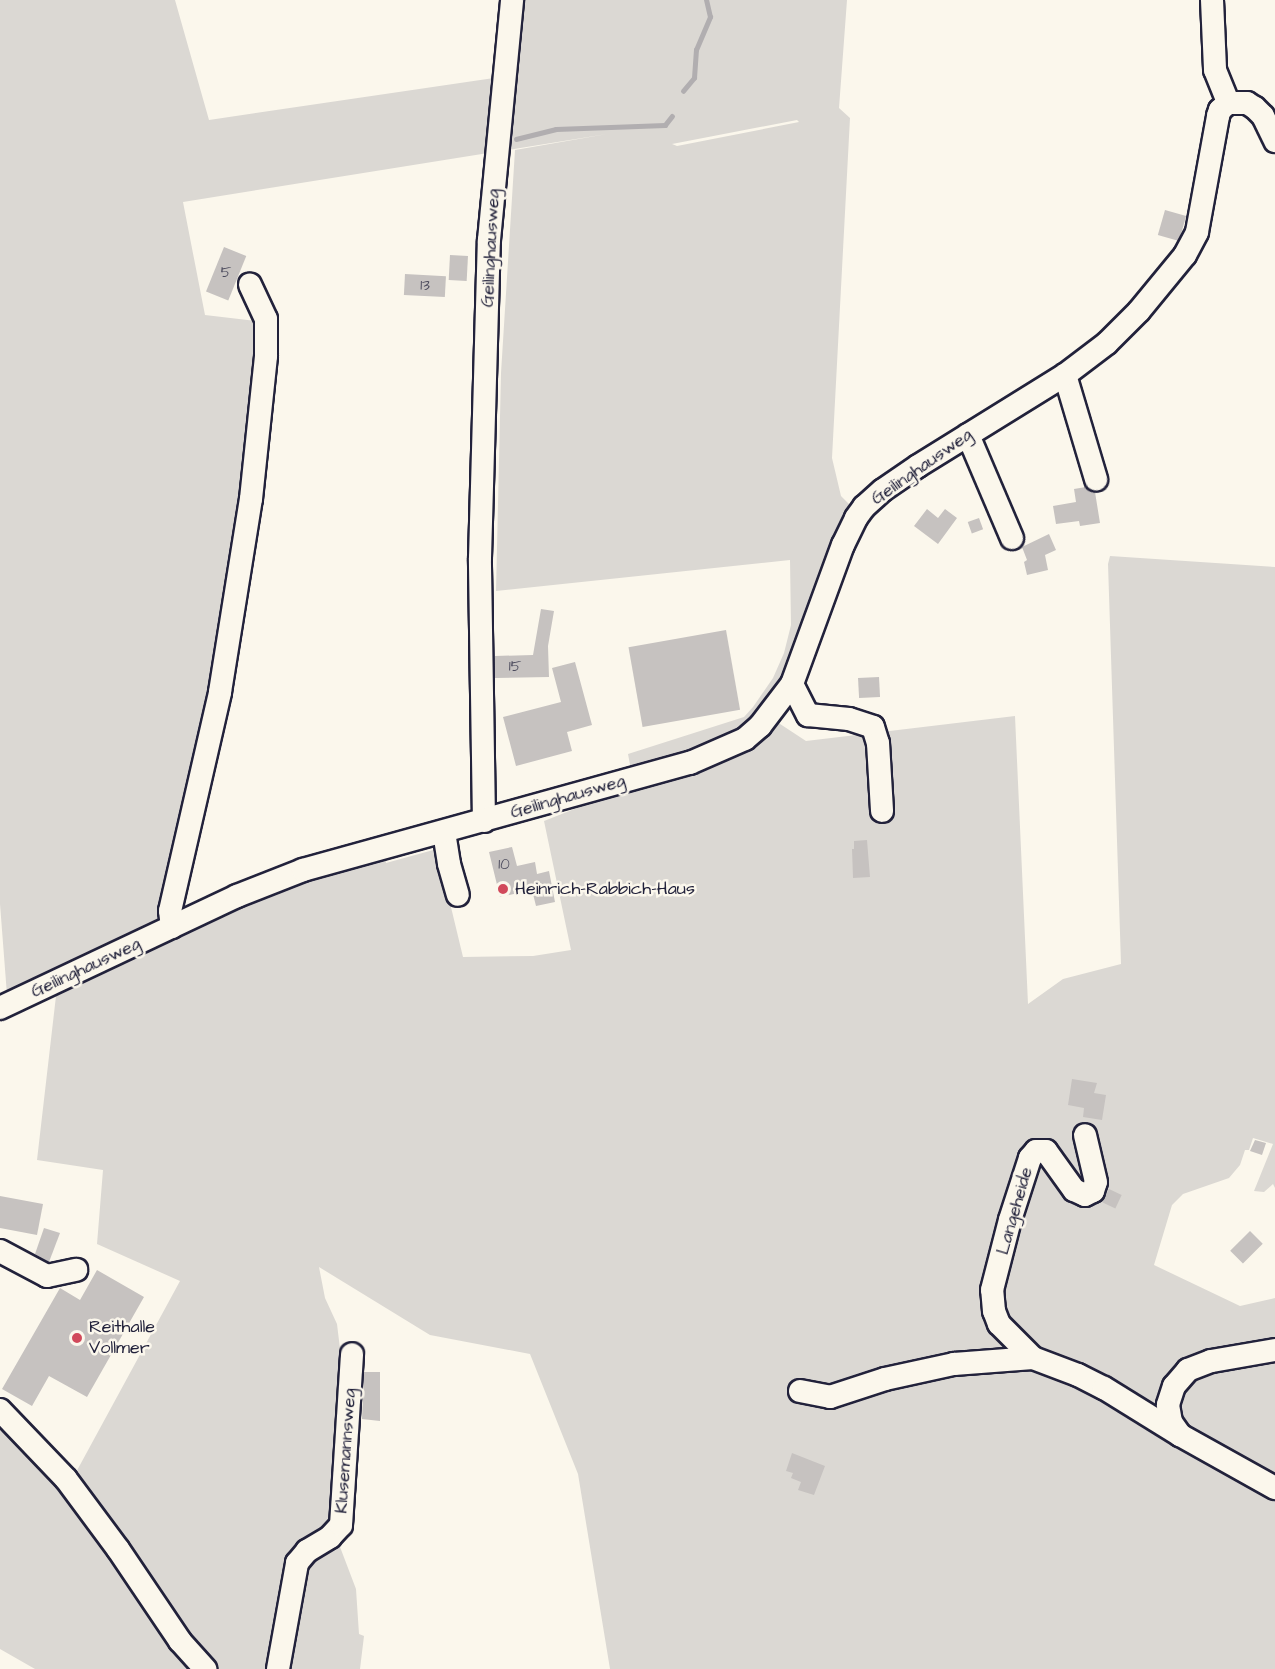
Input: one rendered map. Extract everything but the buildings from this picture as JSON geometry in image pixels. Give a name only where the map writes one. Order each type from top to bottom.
[{"type":"street","name":"Geilinghausweg","points":[[484,821],[480,558],[489,252],[512,0]]},
{"type":"street","points":[[1212,0],[1215,70],[1228,103],[1247,103],[1255,108],[1263,116],[1275,141]]},
{"type":"street","name":"Geilinghausweg","points":[[0,1008],[237,896],[303,870],[690,763],[720,752],[745,739],[760,726],[792,684],[843,545],[856,518],[883,490],[1065,375],[1107,343],[1139,311],[1191,246],[1197,232],[1218,116],[1220,110],[1228,103]]},
{"type":"street","points":[[172,927],[170,911],[220,692],[251,499],[266,356],[266,319],[250,284]]},
{"type":"street","points":[[1065,375],[1096,479]]},
{"type":"street","points":[[968,435],[1011,538]]},
{"type":"street","points":[[792,684],[808,715],[855,720],[873,727],[878,743],[882,811]]},
{"type":"street","points":[[444,832],[449,864],[458,895]]},
{"type":"street","name":"Langeheide","points":[[1085,1135],[1096,1182],[1093,1191],[1085,1195],[1074,1190],[1046,1151],[1036,1151],[1030,1158],[1010,1220],[992,1290],[994,1311],[999,1324],[1034,1358],[1104,1388],[1180,1435],[1275,1488]]},
{"type":"street","points":[[0,1251],[47,1276],[76,1270]]},
{"type":"street","points":[[1180,1435],[1171,1422],[1168,1405],[1174,1386],[1188,1370],[1211,1361],[1275,1350]]},
{"type":"street","name":"Klusemannsweg","points":[[278,1669],[297,1563],[307,1551],[330,1537],[341,1525],[352,1354]]},
{"type":"street","name":"Langeheide","points":[[800,1391],[830,1397],[885,1379],[954,1364],[1034,1358]]},
{"type":"street","points":[[0,1410],[66,1479],[118,1549],[180,1641],[205,1669]]},
{"type":"shaded area","points":[[0,0],[175,0],[209,120],[494,78],[503,0],[847,0],[839,108],[850,118],[832,458],[841,496],[853,508],[788,681],[746,734],[632,775],[628,754],[744,717],[753,707],[773,678],[784,653],[791,625],[790,560],[496,591],[501,373],[515,150],[607,134],[183,202],[205,315],[257,321],[249,490],[169,927],[7,995],[0,904]],"holes":[[[797,120],[799,122],[677,146],[672,144]]]},
{"type":"shaded area","points":[[1110,556],[1275,567],[1275,1188],[1273,1184],[1264,1192],[1254,1191],[1273,1144],[1253,1138],[1249,1150],[1245,1150],[1240,1165],[1229,1178],[1183,1194],[1172,1205],[1154,1265],[1240,1306],[1275,1298],[1275,1669],[610,1669],[578,1474],[530,1354],[430,1335],[319,1267],[325,1298],[337,1324],[345,1390],[337,1539],[356,1589],[359,1634],[364,1636],[360,1669],[35,1669],[0,1649],[0,1420],[68,1487],[180,1281],[97,1244],[103,1170],[37,1160],[56,996],[173,928],[386,850],[386,863],[437,849],[463,957],[533,956],[571,950],[544,821],[582,806],[693,774],[727,758],[774,720],[806,741],[1015,716],[1028,1004],[1063,979],[1121,964],[1108,564]]},
{"type":"waterway","points":[[683,91],[694,78],[696,50],[710,17],[706,0]]},
{"type":"waterway","points":[[516,139],[556,129],[665,125],[672,116]]},
{"type":"place","name":"Heinrich-Rabbich-Haus","points":[[503,889]]},
{"type":"place","name":"Reithalle Vollmer","points":[[77,1338]]}]
